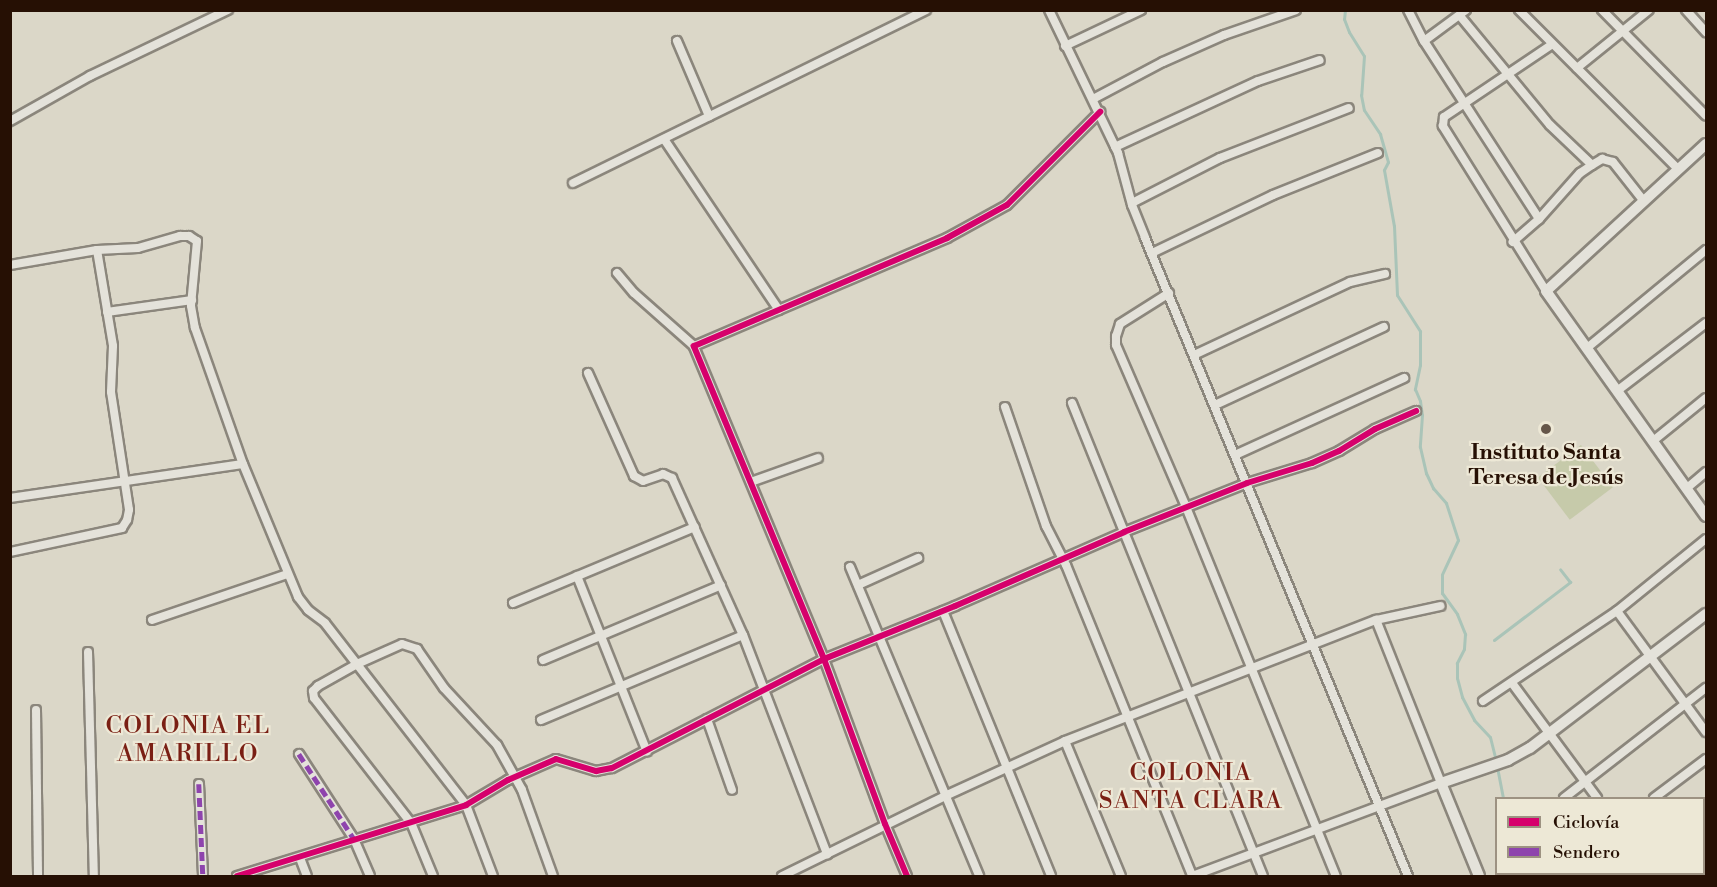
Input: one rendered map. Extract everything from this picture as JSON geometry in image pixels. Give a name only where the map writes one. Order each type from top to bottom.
[{"type":"street","points":[[10,121],[90,76],[228,10]]},
{"type":"street","points":[[573,183],[926,10]]},
{"type":"street","points":[[1049,10],[1115,147],[1132,202],[1152,253],[1408,876]]},
{"type":"street","points":[[1065,46],[1141,10]]},
{"type":"street","points":[[1093,99],[1183,53],[1224,35],[1296,10]]},
{"type":"street","points":[[1408,10],[1424,41],[1539,219]]},
{"type":"street","points":[[1519,10],[1551,45],[1577,68],[1678,170]]},
{"type":"street","points":[[1602,10],[1707,116]]},
{"type":"street","points":[[1577,68],[1625,33],[1649,10]]},
{"type":"street","points":[[1686,10],[1707,32]]},
{"type":"street","points":[[1424,41],[1463,13],[1508,74],[1550,125],[1592,165]]},
{"type":"street","points":[[677,41],[710,116]]},
{"type":"street","points":[[1551,45],[1444,117],[1443,126],[1513,242],[1546,291],[1707,516]]},
{"type":"street","points":[[1115,147],[1248,85],[1320,60]]},
{"type":"street","points":[[1132,202],[1220,158],[1349,108]]},
{"type":"street","points":[[694,346],[947,238],[1007,205],[1100,112]]},
{"type":"street","points":[[664,139],[778,310]]},
{"type":"street","points":[[1546,291],[1707,144]]},
{"type":"street","points":[[1152,253],[1273,195],[1378,153]]},
{"type":"street","points":[[1513,242],[1539,219],[1580,173],[1602,159],[1613,162],[1643,200]]},
{"type":"street","points":[[10,265],[97,250],[138,248],[180,236],[189,236],[197,241],[192,300],[195,328],[243,464],[287,574],[298,597],[308,610],[325,623],[466,805],[493,876]]},
{"type":"street","points":[[10,552],[122,528],[127,520],[129,510],[126,481],[111,392],[113,346],[97,250]]},
{"type":"street","points":[[1587,348],[1707,250]]},
{"type":"street","points":[[616,273],[634,293],[694,346],[824,659],[885,825],[908,876]]},
{"type":"street","points":[[1194,355],[1350,282],[1385,274]]},
{"type":"street","points":[[1169,292],[1120,324],[1116,345],[1186,507],[1335,876]]},
{"type":"street","points":[[107,312],[192,300]]},
{"type":"street","points":[[1617,391],[1707,323]]},
{"type":"street","points":[[1215,405],[1384,327]]},
{"type":"street","points":[[588,373],[634,476],[644,482],[668,474],[695,527],[743,634],[827,854]]},
{"type":"street","points":[[1235,455],[1404,378]]},
{"type":"street","points":[[1653,441],[1707,398]]},
{"type":"street","points":[[1071,403],[1263,876]]},
{"type":"street","points":[[1005,407],[1046,526],[1063,560],[1192,876],[1503,762],[1550,734],[1707,614]]},
{"type":"street","points":[[237,876],[262,873],[354,839],[466,805],[499,784],[556,759],[596,771],[612,768],[824,659],[943,611],[1186,507],[1247,483],[1312,463],[1339,451],[1375,429],[1416,411]]},
{"type":"street","points":[[751,482],[818,458]]},
{"type":"street","points":[[10,498],[243,464]]},
{"type":"street","points":[[1686,488],[1707,472]]},
{"type":"street","points":[[513,603],[695,527]]},
{"type":"street","points":[[1483,701],[1617,611],[1707,539]]},
{"type":"street","points":[[858,585],[918,558]]},
{"type":"street","points":[[850,567],[979,876]]},
{"type":"street","points":[[152,620],[287,574]]},
{"type":"street","points":[[577,576],[647,752]]},
{"type":"street","points":[[543,660],[721,585]]},
{"type":"street","points":[[782,876],[945,796],[1065,741],[1376,621],[1440,606]]},
{"type":"street","points":[[943,611],[1051,876]]},
{"type":"street","points":[[1617,611],[1707,732]]},
{"type":"street","points":[[1376,621],[1479,876]]},
{"type":"street","points":[[541,720],[743,634]]},
{"type":"street","points":[[433,876],[411,823],[314,698],[313,691],[357,664],[402,644],[417,649],[444,688],[497,745],[515,778],[553,876]]},
{"type":"street","points":[[88,652],[94,876]]},
{"type":"street","points":[[1512,683],[1596,797]]},
{"type":"street","points":[[1565,797],[1685,702],[1707,688]]},
{"type":"street","points":[[36,710],[38,876]]},
{"type":"street","points":[[707,719],[732,790]]},
{"type":"street","points":[[1065,741],[1121,876]]},
{"type":"street","points":[[299,754],[354,839],[370,876]]},
{"type":"street","points":[[1655,797],[1707,759]]},
{"type":"street","points":[[199,784],[203,876]]},
{"type":"street","points":[[300,858],[307,876]]},
{"type":"green space","points":[[1581,445],[1613,487],[1570,520],[1538,477]]},
{"type":"waterway","points":[[1345,10],[1344,19],[1349,32],[1364,56],[1361,95],[1364,110],[1380,134],[1388,162],[1384,170],[1394,226],[1397,295],[1420,331],[1420,365],[1415,389],[1422,415],[1420,447],[1426,473],[1433,488],[1446,503],[1458,540],[1442,575],[1442,593],[1457,614],[1465,634],[1464,649],[1457,663],[1457,678],[1462,697],[1474,720],[1490,737],[1496,761]]},
{"type":"waterway","points":[[1494,640],[1570,582],[1560,569]]},
{"type":"waterway","points":[[1497,767],[1503,797]]},
{"type":"marked path","points":[[299,754],[354,839]]},
{"type":"marked path","points":[[199,784],[203,876]]},
{"type":"cycle path","points":[[907,876],[885,824],[824,659],[694,346],[947,238],[1007,205],[1100,112]]},
{"type":"cycle path","points":[[237,876],[466,805],[508,780],[556,759],[596,771],[612,768],[824,659],[955,606],[1124,532],[1247,483],[1312,463],[1339,451],[1375,429],[1416,411]]},
{"type":"place","name":"Instituto Santa Teresa de Jesús","points":[[1546,429]]},
{"type":"district","name":"COLONIA EL AMARILLO","points":[[188,741]]},
{"type":"district","name":"COLONIA SANTA CLARA","points":[[1191,788]]}]
